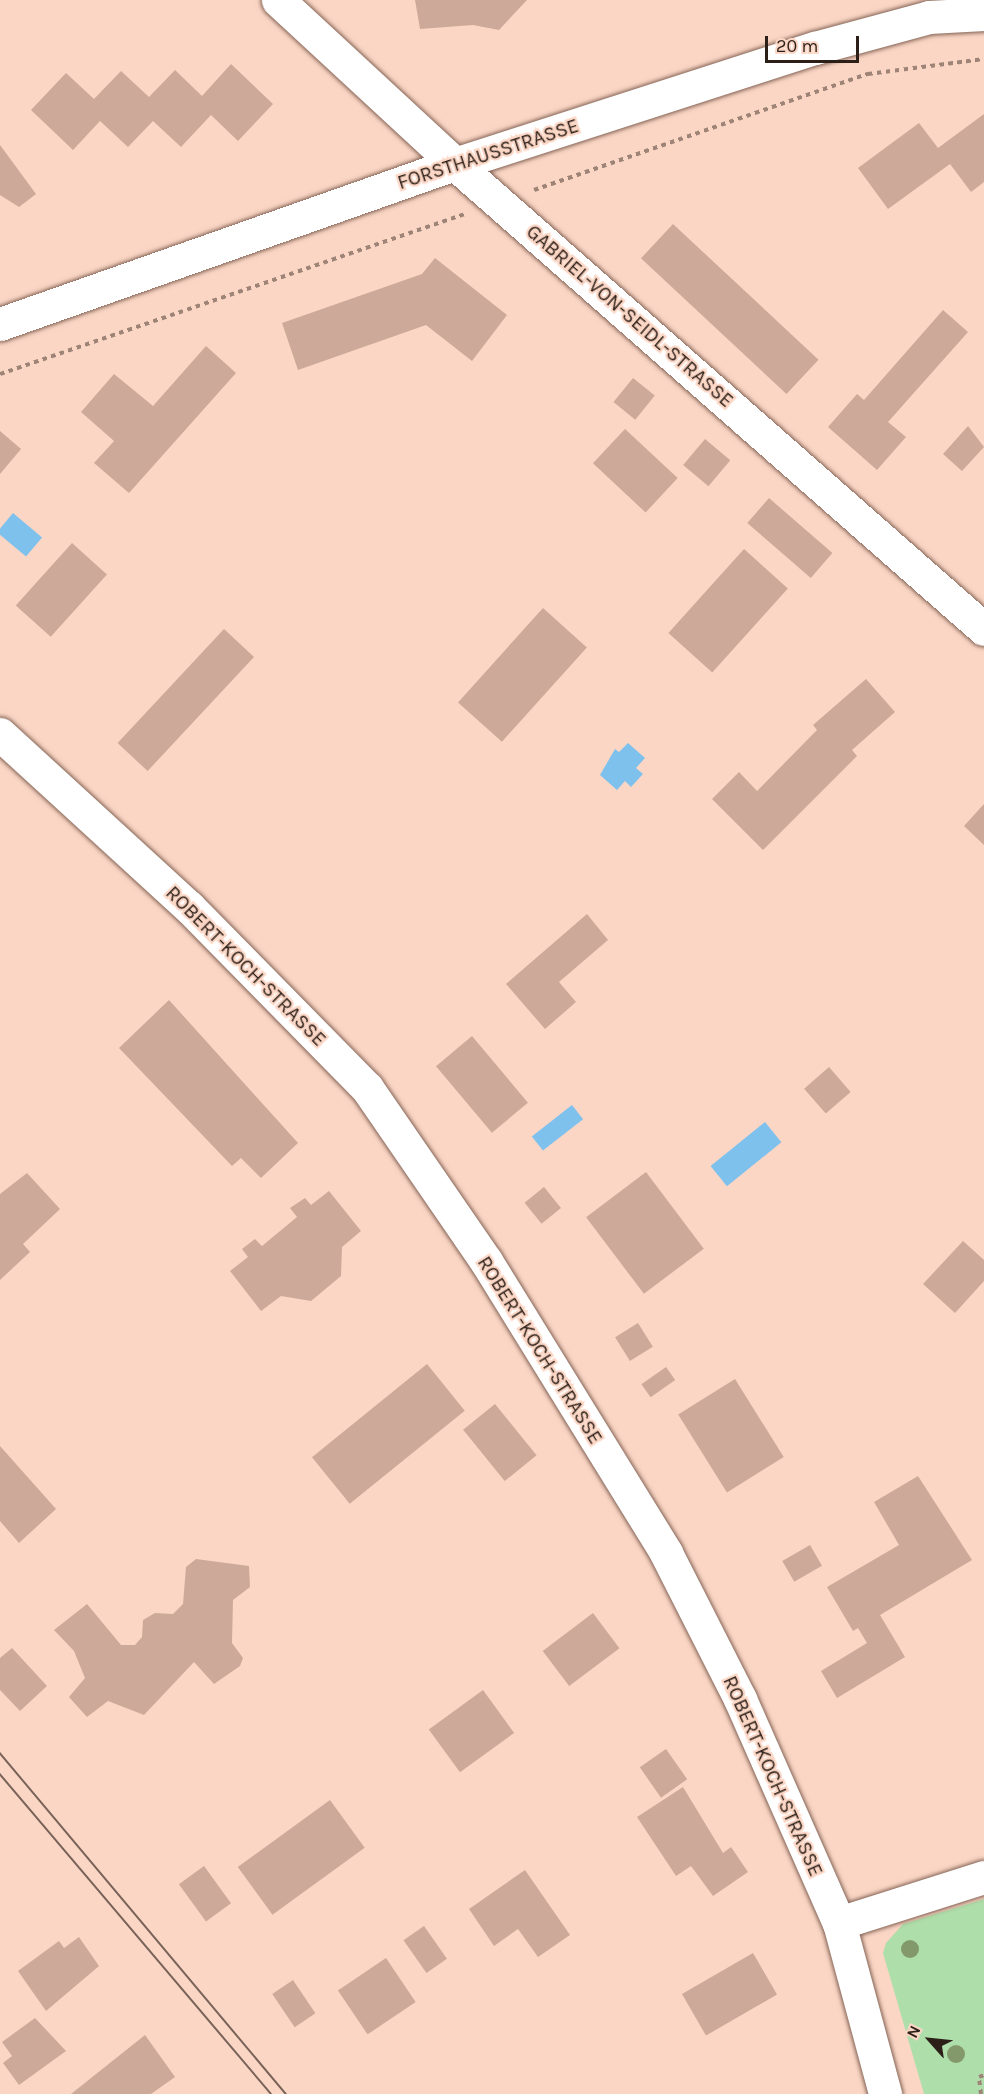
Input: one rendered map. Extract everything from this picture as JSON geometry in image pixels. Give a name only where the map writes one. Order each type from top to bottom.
[{"type":"street","name":"GABRIEL-VON-SEIDL-STRASSE","points":[[279,0],[455,164],[984,629]]},
{"type":"street","name":"FORSTHAUSSTRASSE","points":[[0,324],[455,164],[815,48],[929,17],[984,14]]},
{"type":"street","name":"ROBERT-KOCH-STRASSE","points":[[0,734],[189,907],[367,1088],[486,1262],[666,1553],[741,1698],[839,1923],[885,2094]]},
{"type":"street","points":[[839,1923],[984,1877]]},
{"type":"path","points":[[982,2094],[979,2077],[984,2075]]},
{"type":"green space","points":[[984,1899],[984,2094],[924,2094],[883,1953],[886,1943],[903,1924]]},
{"type":"water","points":[[13,513],[42,537],[26,557],[0,535],[0,528]]},
{"type":"water","points":[[628,743],[645,758],[636,768],[643,774],[631,787],[625,781],[617,790],[600,775],[615,749],[619,752]]},
{"type":"water","points":[[572,1105],[583,1119],[543,1151],[532,1136]]},
{"type":"water","points":[[765,1122],[781,1142],[727,1186],[711,1166]]},
{"type":"building","points":[[415,0],[527,0],[499,30],[473,25],[420,29]]},
{"type":"building","points":[[231,64],[273,104],[238,141],[211,115],[181,147],[153,121],[128,147],[100,121],[73,150],[31,110],[66,73],[94,99],[121,71],[149,97],[175,70],[202,96]]},
{"type":"building","points":[[984,114],[984,182],[971,192],[950,164],[888,209],[858,168],[919,123],[938,148]]},
{"type":"building","points":[[0,145],[36,194],[19,207],[0,195]]},
{"type":"building","points":[[673,224],[819,360],[786,394],[641,258]]},
{"type":"building","points":[[435,258],[507,315],[472,361],[426,325],[298,370],[282,323],[422,274]]},
{"type":"building","points":[[943,310],[968,332],[888,422],[906,437],[877,470],[828,427],[857,394],[864,400]]},
{"type":"building","points":[[206,346],[236,373],[129,493],[94,463],[114,441],[81,412],[114,374],[153,406]]},
{"type":"building","points":[[633,378],[655,396],[635,420],[613,402]]},
{"type":"building","points":[[968,426],[984,447],[962,471],[943,454]]},
{"type":"building","points":[[625,429],[678,478],[646,512],[593,463]]},
{"type":"building","points":[[0,431],[21,449],[0,474]]},
{"type":"building","points":[[705,439],[730,460],[708,486],[683,465]]},
{"type":"building","points":[[769,498],[832,553],[811,578],[747,523]]},
{"type":"building","points":[[72,543],[107,574],[51,637],[16,605]]},
{"type":"building","points":[[744,549],[788,588],[712,672],[668,633]]},
{"type":"building","points":[[543,608],[587,647],[502,742],[458,702]]},
{"type":"building","points":[[224,629],[254,657],[148,771],[118,743]]},
{"type":"building","points":[[866,679],[895,712],[852,750],[857,756],[763,850],[712,799],[739,772],[757,791],[817,730],[813,725]]},
{"type":"building","points":[[984,804],[984,845],[964,826]]},
{"type":"building","points":[[587,914],[608,940],[559,982],[576,1002],[545,1029],[506,984]]},
{"type":"building","points":[[169,1000],[298,1143],[261,1178],[241,1158],[232,1166],[119,1048]]},
{"type":"building","points":[[472,1036],[528,1103],[492,1133],[436,1066]]},
{"type":"building","points":[[829,1067],[851,1092],[826,1114],[804,1089]]},
{"type":"building","points":[[646,1172],[704,1249],[644,1294],[586,1217]]},
{"type":"building","points":[[27,1173],[60,1209],[23,1244],[30,1252],[0,1280],[0,1194]]},
{"type":"building","points":[[544,1187],[561,1208],[542,1224],[525,1203]]},
{"type":"building","points":[[329,1191],[361,1231],[342,1247],[341,1276],[311,1301],[281,1296],[261,1311],[230,1271],[248,1257],[242,1249],[255,1239],[262,1246],[297,1217],[290,1208],[305,1198],[311,1205]]},
{"type":"building","points":[[963,1241],[984,1260],[984,1281],[955,1313],[923,1284]]},
{"type":"building","points":[[638,1323],[653,1347],[630,1361],[615,1337]]},
{"type":"building","points":[[427,1364],[465,1411],[350,1504],[312,1457]]},
{"type":"building","points":[[666,1367],[675,1380],[651,1397],[641,1384]]},
{"type":"building","points":[[735,1379],[784,1457],[727,1493],[678,1415]]},
{"type":"building","points":[[495,1404],[537,1455],[505,1481],[463,1430]]},
{"type":"building","points":[[0,1446],[56,1509],[19,1543],[0,1521]]},
{"type":"building","points":[[918,1476],[972,1560],[880,1615],[905,1657],[837,1698],[821,1671],[867,1643],[858,1628],[853,1631],[827,1587],[899,1545],[874,1502]]},
{"type":"building","points":[[810,1545],[822,1566],[794,1582],[782,1561]]},
{"type":"building","points":[[196,1559],[249,1566],[250,1587],[233,1600],[232,1643],[243,1658],[240,1666],[214,1684],[194,1662],[144,1715],[108,1701],[87,1717],[69,1697],[85,1678],[74,1651],[54,1630],[87,1604],[121,1645],[135,1645],[142,1637],[143,1620],[155,1613],[173,1614],[183,1604],[186,1567]]},
{"type":"building","points":[[593,1613],[619,1648],[569,1686],[543,1651]]},
{"type":"building","points":[[12,1648],[47,1686],[20,1711],[0,1690],[0,1658]]},
{"type":"building","points":[[483,1690],[514,1733],[460,1772],[429,1729]]},
{"type":"building","points":[[666,1749],[687,1779],[661,1798],[640,1767]]},
{"type":"building","points":[[683,1787],[723,1853],[731,1847],[748,1872],[713,1896],[691,1866],[676,1876],[637,1817]]},
{"type":"building","points":[[330,1800],[365,1848],[272,1915],[238,1867]]},
{"type":"building","points":[[204,1866],[231,1903],[206,1921],[179,1884]]},
{"type":"building","points":[[525,1870],[570,1935],[538,1957],[518,1929],[494,1946],[469,1909]]},
{"type":"building","points":[[424,1926],[447,1959],[426,1973],[404,1940]]},
{"type":"building","points":[[79,1937],[99,1966],[46,2011],[18,1971],[59,1941],[64,1948]]},
{"type":"building","points":[[753,1953],[777,1995],[706,2036],[682,1994]]},
{"type":"building","points":[[386,1958],[416,2002],[368,2034],[338,1990]]},
{"type":"building","points":[[293,1980],[315,2013],[295,2027],[272,1994]]},
{"type":"building","points":[[35,2018],[66,2051],[19,2085],[3,2063],[12,2056],[2,2042]]},
{"type":"building","points":[[145,2035],[175,2077],[151,2094],[71,2094]]},
{"type":"tram line","points":[[0,1753],[286,2094]]},
{"type":"tram line","points":[[0,1774],[271,2094]]}]
